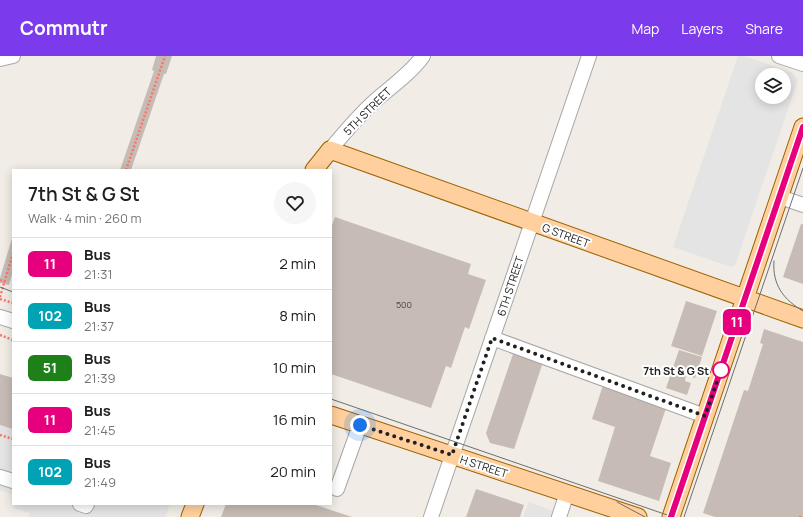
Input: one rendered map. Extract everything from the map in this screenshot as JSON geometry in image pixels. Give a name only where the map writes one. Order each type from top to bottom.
[{"type":"main road","points":[[671,517],[803,127]]},
{"type":"main road","name":"5TH STREET","points":[[315,169],[330,150]]},
{"type":"main road","name":"G STREET","points":[[330,150],[803,320]]},
{"type":"main road","name":"H STREET","points":[[332,415],[638,517]]},
{"type":"main road","points":[[190,517],[194,505]]},
{"type":"street","points":[[0,59],[13,56]]},
{"type":"street","name":"5TH STREET","points":[[330,150],[353,122],[417,65],[423,56]]},
{"type":"street","name":"6TH STREET","points":[[431,517],[530,223],[589,56]]},
{"type":"street","points":[[779,56],[803,64]]},
{"type":"street","points":[[780,197],[803,205]]},
{"type":"street","points":[[0,317],[12,321]]},
{"type":"street","points":[[492,338],[705,416]]},
{"type":"street","points":[[337,490],[360,425]]},
{"type":"street","points":[[0,477],[12,481]]},
{"type":"street","points":[[559,517],[567,494]]},
{"type":"path","points":[[126,169],[165,56]]},
{"type":"path","points":[[12,257],[0,298],[12,303]]},
{"type":"path","points":[[0,280],[5,282]]},
{"type":"path","points":[[0,335],[12,340]]},
{"type":"path","points":[[0,435],[12,439]]},
{"type":"shaded area","points":[[738,56],[744,56],[780,68],[755,68],[755,104],[790,104],[735,265],[731,267],[673,247]]},
{"type":"shaded area","points":[[791,72],[798,80],[791,101]]},
{"type":"shaded area","points":[[0,425],[12,429],[12,495],[0,490]]},
{"type":"shaded area","points":[[529,502],[570,517],[523,517]]},
{"type":"shaded area","points":[[14,505],[170,505],[165,517],[28,517],[30,513],[13,508]]},
{"type":"building","points":[[156,56],[172,56],[166,74],[164,74],[131,169],[120,169],[154,71],[152,70]]},
{"type":"building","points":[[335,217],[471,264],[468,274],[486,280],[469,329],[465,327],[451,368],[446,366],[431,408],[332,374],[332,225]]},
{"type":"building","points":[[801,224],[803,224],[803,284],[783,277]]},
{"type":"building","points":[[12,238],[12,274],[9,285],[0,283],[0,278]]},
{"type":"building","points":[[686,301],[717,311],[702,356],[671,346]]},
{"type":"building","points":[[764,329],[803,342],[803,517],[715,517],[703,513],[744,390],[748,391],[763,344],[760,343]]},
{"type":"building","points":[[679,350],[702,357],[695,378],[686,375],[685,381],[691,383],[687,395],[666,388]]},
{"type":"building","points":[[514,351],[543,362],[514,449],[490,443],[486,433]]},
{"type":"building","points":[[0,374],[12,378],[12,429],[0,425]]},
{"type":"building","points":[[604,382],[668,402],[650,456],[671,463],[659,501],[598,481],[615,427],[592,419]]},
{"type":"building","points":[[476,489],[524,505],[520,517],[466,517]]},
{"type":"building","points":[[226,505],[316,505],[352,517],[221,517]]},
{"type":"tram line","points":[[684,517],[803,168]]},
{"type":"tram line","points":[[774,261],[775,277],[781,291],[790,302],[803,311]]},
{"type":"tram line","points":[[0,287],[12,292]]},
{"type":"tram line","points":[[332,399],[673,517]]},
{"type":"tram line","points":[[617,502],[645,517]]},
{"type":"bus line","name":"11","points":[[671,517],[803,127]]},
{"type":"place","name":"7th St & G St","points":[[721,370]]},
{"type":"route","points":[[360,425],[452,455],[492,338],[705,416],[721,370]]}]
